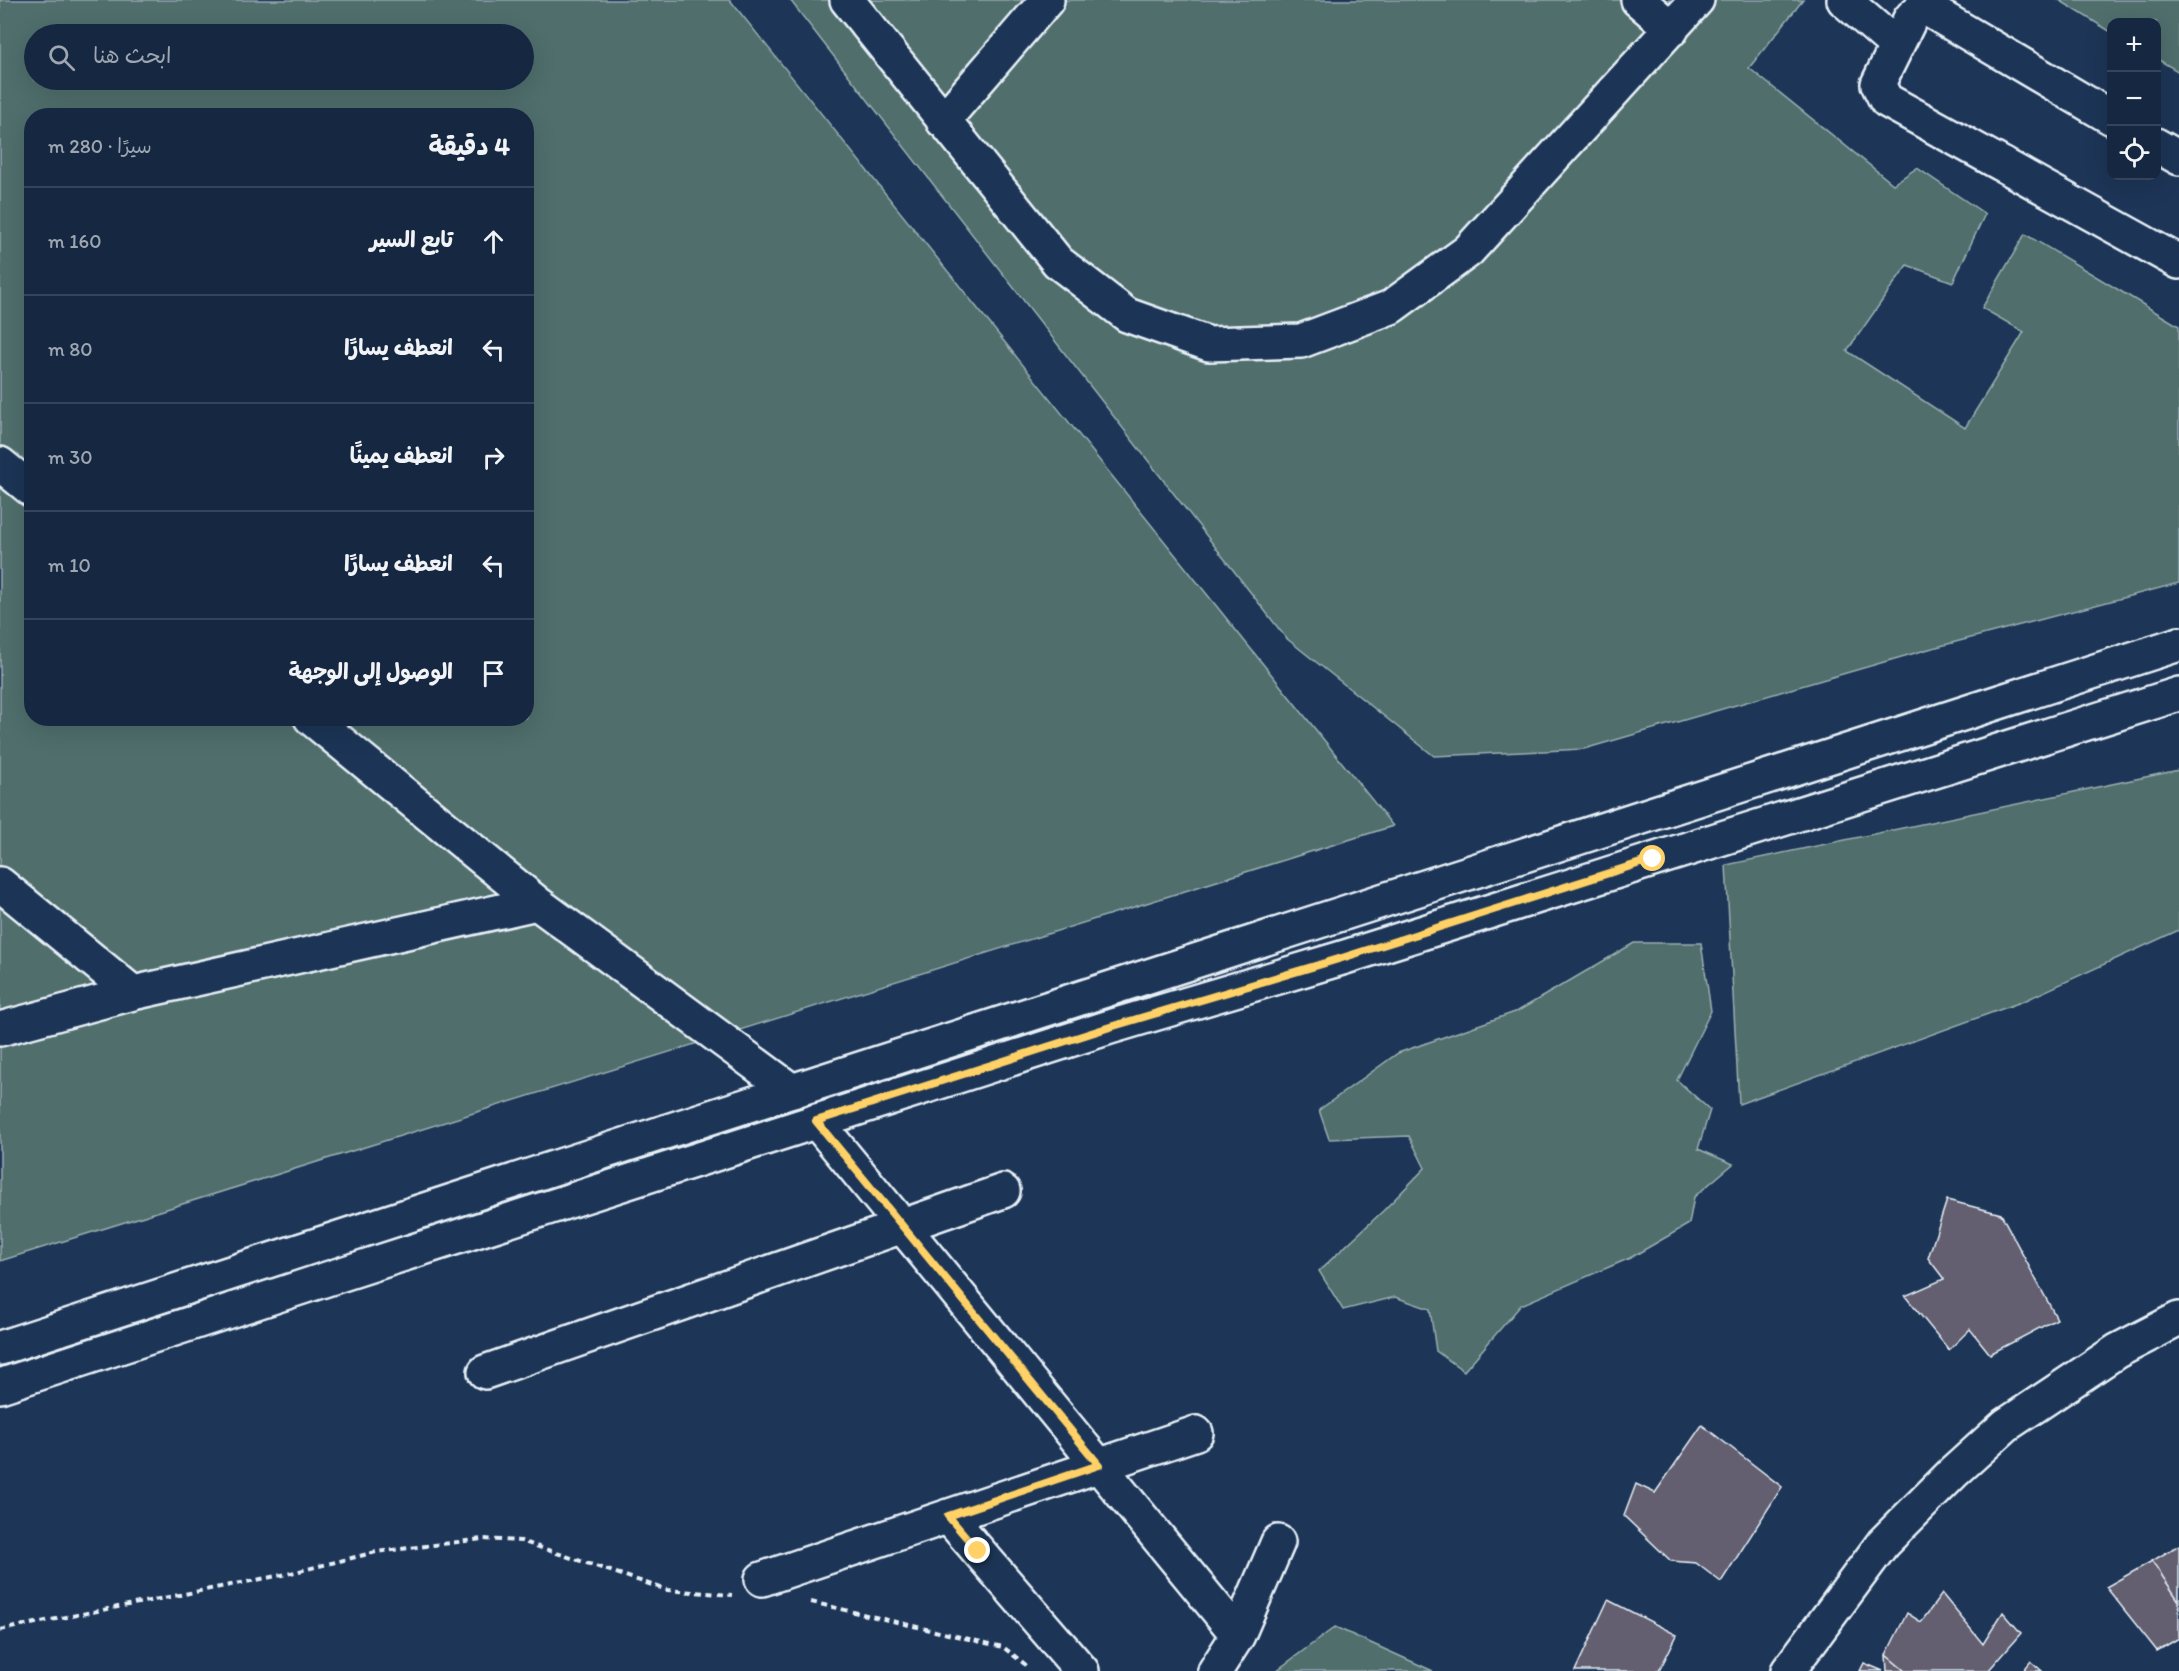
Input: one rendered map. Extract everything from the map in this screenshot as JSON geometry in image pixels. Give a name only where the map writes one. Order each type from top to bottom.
[{"type":"main road","points":[[847,0],[1058,262],[1127,315],[1209,344],[1301,341],[1391,308],[1468,251],[1697,0]]},
{"type":"main road","points":[[943,121],[1047,0]]},
{"type":"main road","points":[[1638,0],[1672,29]]},
{"type":"main road","points":[[1844,0],[1897,46]]},
{"type":"main road","points":[[2107,115],[1934,11],[1923,9],[1916,12],[1878,84],[1886,100],[2179,262]]},
{"type":"main road","points":[[2161,147],[2179,158]]},
{"type":"main road","points":[[0,464],[24,484]]},
{"type":"main road","points":[[0,1348],[2179,644]]},
{"type":"main road","points":[[0,1386],[1110,1027],[1342,958],[2179,694]]},
{"type":"main road","points":[[321,726],[537,903],[792,1091]]},
{"type":"main road","points":[[0,885],[133,993]]},
{"type":"main road","points":[[0,1029],[133,993],[537,903]]},
{"type":"main road","points":[[816,1121],[1238,1635]]},
{"type":"main road","points":[[485,1372],[1003,1191]]},
{"type":"main road","points":[[1788,1671],[1883,1543],[1962,1465],[2015,1419],[2117,1351],[2179,1319]]},
{"type":"main road","points":[[749,1587],[948,1516],[1196,1433]]},
{"type":"main road","points":[[948,1516],[1082,1671]]},
{"type":"main road","points":[[1215,1671],[1238,1635],[1278,1542]]},
{"type":"path","points":[[0,1630],[287,1574],[376,1552],[483,1539],[521,1541],[667,1590],[749,1587]]},
{"type":"path","points":[[806,1601],[1003,1647],[1034,1671]]},
{"type":"green space","points":[[0,0],[730,0],[1393,826],[0,1261]]},
{"type":"green space","points":[[790,0],[1803,0],[1749,68],[1893,184],[1917,168],[1985,214],[1953,282],[1907,265],[1847,351],[1965,428],[2024,332],[1982,308],[2025,234],[2179,326],[2179,583],[1929,649],[1584,749],[1434,756],[1286,638]]},
{"type":"green space","points":[[2059,0],[2179,0],[2179,72],[2161,61],[2161,18],[2107,18],[2107,30]]},
{"type":"green space","points":[[2179,770],[2179,930],[2024,1001],[1739,1104],[1726,865]]},
{"type":"green space","points":[[1634,943],[1701,943],[1711,1011],[1677,1080],[1710,1110],[1698,1149],[1733,1164],[1694,1197],[1689,1224],[1630,1258],[1521,1305],[1464,1371],[1436,1351],[1430,1309],[1395,1297],[1343,1310],[1319,1271],[1425,1168],[1409,1136],[1329,1139],[1319,1110],[1398,1053],[1518,1011]]},
{"type":"green space","points":[[1335,1627],[1433,1671],[1276,1671]]},
{"type":"building","points":[[1947,1200],[2001,1214],[2057,1319],[1990,1354],[1970,1329],[1949,1350],[1905,1296],[1944,1279],[1928,1258]]},
{"type":"building","points":[[1702,1425],[1782,1487],[1721,1582],[1696,1563],[1671,1561],[1624,1516],[1636,1484],[1655,1493]]},
{"type":"building","points":[[2179,1545],[2179,1601],[2152,1561]]},
{"type":"building","points":[[2152,1561],[2179,1601],[2179,1638],[2157,1651],[2106,1587]]},
{"type":"building","points":[[1942,1594],[1983,1644],[2003,1612],[2021,1633],[1988,1671],[1905,1671],[1886,1655],[1907,1613],[1921,1622]]},
{"type":"building","points":[[1608,1600],[1677,1635],[1659,1671],[1575,1671]]},
{"type":"building","points":[[1886,1655],[1905,1671],[1887,1671]]},
{"type":"building","points":[[2031,1661],[2042,1671],[2023,1671]]},
{"type":"building","points":[[1864,1663],[1883,1671],[1860,1671]]},
{"type":"route","points":[[978,1551],[948,1516],[1099,1465],[816,1121],[1110,1027],[1342,958],[1653,859]]}]
